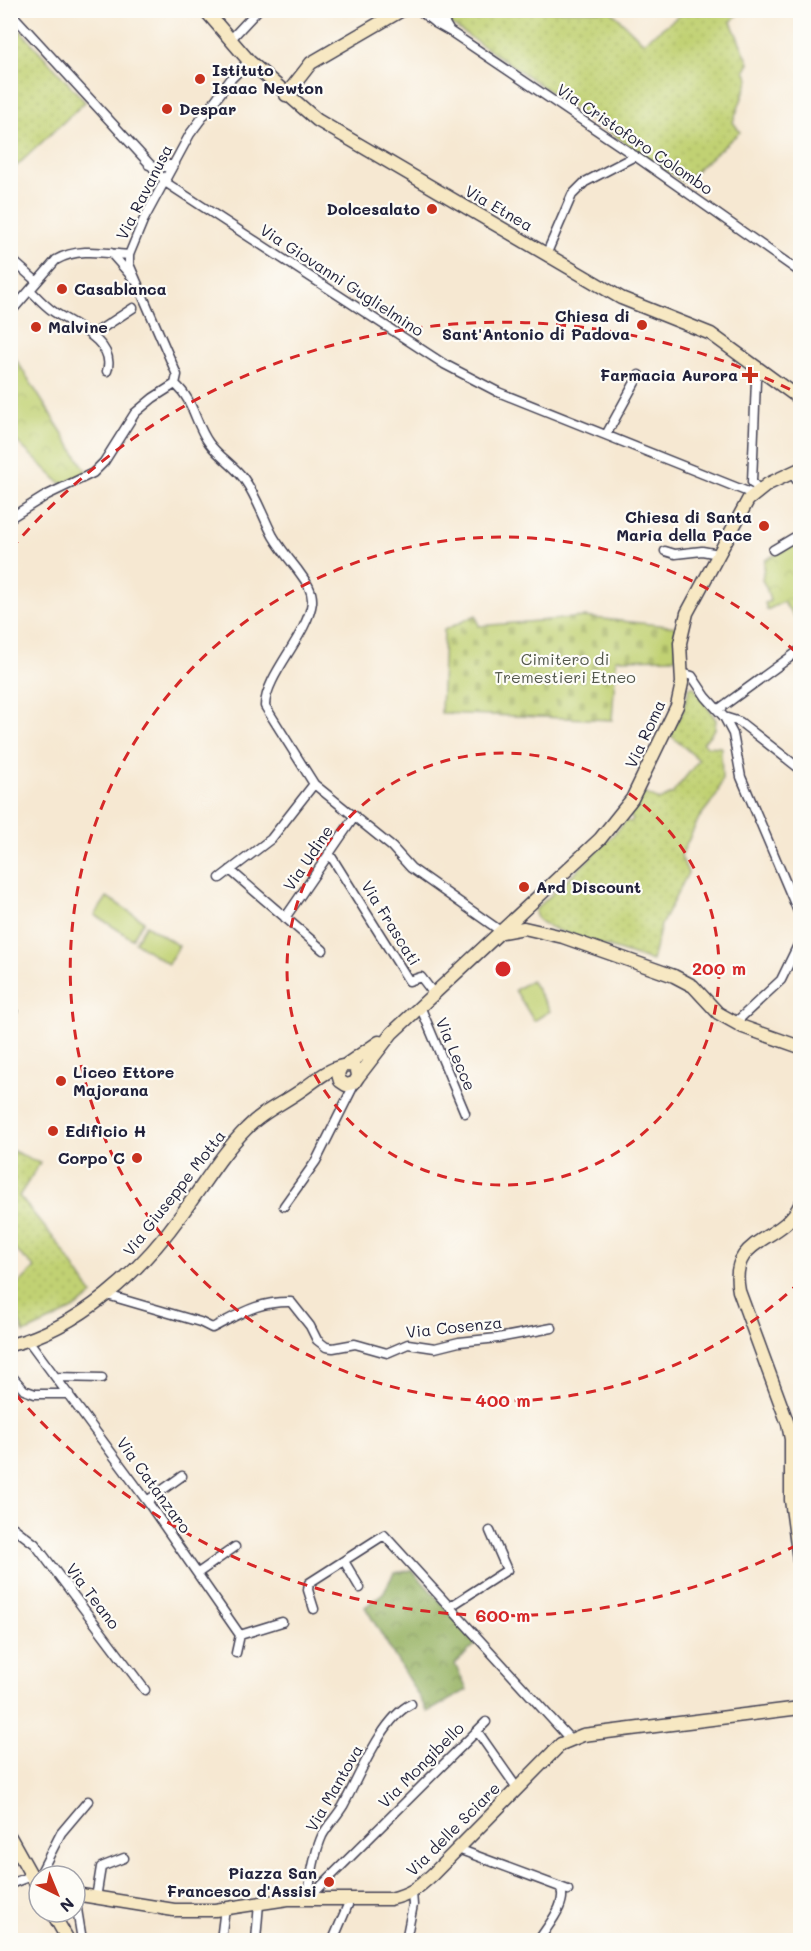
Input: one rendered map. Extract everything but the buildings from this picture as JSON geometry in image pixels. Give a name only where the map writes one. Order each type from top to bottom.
[{"type":"main road","name":"Via Etnea","points":[[205,10],[249,61],[317,120],[621,298],[711,334],[801,399]]},
{"type":"main road","points":[[286,95],[311,63],[402,10]]},
{"type":"main road","points":[[756,492],[797,472]]},
{"type":"main road","name":"Via Roma","points":[[522,917],[600,839],[629,805],[677,706],[681,692],[680,643],[683,623],[743,507],[756,492]]},
{"type":"main road","points":[[299,1092],[334,1079],[350,1085],[392,1033],[501,932],[522,917],[532,916],[541,926],[563,937]]},
{"type":"main road","points":[[522,917],[563,937],[683,980],[699,991],[718,1012],[735,1023],[753,1032],[801,1047]]},
{"type":"main road","points":[[299,1092],[332,1070],[344,1066],[392,1033]]},
{"type":"main road","points":[[344,1066],[354,1066],[357,1078]]},
{"type":"main road","points":[[341,1082],[338,1074],[344,1066]]},
{"type":"main road","name":"Via Giuseppe Motta","points":[[10,1345],[28,1340],[64,1322],[107,1295],[142,1263],[163,1239],[223,1155],[247,1127],[259,1116],[299,1092]]},
{"type":"main road","points":[[801,1204],[789,1222],[746,1251],[740,1258],[736,1276],[739,1291],[788,1424],[791,1500],[801,1567]]},
{"type":"main road","name":"Via delle Sciare","points":[[87,1897],[174,1910],[225,1908],[288,1899],[390,1899],[412,1892],[458,1849],[561,1744],[570,1739],[583,1735],[800,1709]]},
{"type":"main road","points":[[10,1837],[27,1865]]},
{"type":"main road","points":[[59,1924],[68,1941]]},
{"type":"street","points":[[231,39],[258,10]]},
{"type":"street","name":"Via Cristoforo Colombo","points":[[419,10],[801,272]]},
{"type":"street","points":[[437,10],[451,32]]},
{"type":"street","name":"Via Giovanni Guglielmino","points":[[10,12],[165,181],[462,375],[498,392],[606,435],[756,492]]},
{"type":"street","name":"Via Ravanusa","points":[[175,384],[177,375],[129,264],[129,255],[143,221],[190,134],[231,79],[249,61]]},
{"type":"street","points":[[546,255],[572,195],[585,182],[635,156]]},
{"type":"street","points":[[149,165],[164,167],[175,163]]},
{"type":"street","points":[[10,313],[36,281],[56,260],[65,255],[85,252],[129,255]]},
{"type":"street","points":[[111,253],[137,283]]},
{"type":"street","points":[[10,258],[36,281]]},
{"type":"street","points":[[30,290],[52,311],[92,335],[104,349],[109,364],[106,370]]},
{"type":"street","points":[[92,335],[133,308]]},
{"type":"street","points":[[756,492],[752,482],[756,380],[759,368]]},
{"type":"street","points":[[606,435],[639,375]]},
{"type":"street","points":[[10,518],[47,495],[93,473],[104,462],[135,414],[153,398],[175,384],[188,398],[210,445],[242,476],[257,500],[272,534],[309,586],[312,603],[305,623],[270,688],[265,705],[315,784],[392,847],[411,868],[501,932]]},
{"type":"street","points":[[797,472],[801,486]]},
{"type":"street","points":[[773,550],[801,534]]},
{"type":"street","points":[[665,550],[675,554],[689,551],[719,554]]},
{"type":"street","points":[[722,713],[801,650]]},
{"type":"street","points":[[682,673],[692,676],[706,698],[722,713],[740,722],[801,769]]},
{"type":"street","points":[[722,713],[733,734],[741,777],[801,916]]},
{"type":"street","points":[[220,878],[271,839],[315,784]]},
{"type":"street","name":"Via Udine","points":[[285,918],[354,816]]},
{"type":"street","name":"Via Frascati","points":[[329,853],[410,981],[421,977],[434,994]]},
{"type":"street","points":[[230,870],[323,950]]},
{"type":"street","points":[[735,1023],[781,980],[801,941]]},
{"type":"street","name":"Via Lecce","points":[[420,1006],[465,1113]]},
{"type":"street","points":[[284,1206],[316,1161],[357,1078]]},
{"type":"street","points":[[341,1082],[345,1092],[342,1111]]},
{"type":"street","name":"Via Cosenza","points":[[107,1295],[200,1322],[212,1328],[259,1304],[275,1301],[291,1302],[310,1326],[317,1340],[326,1347],[355,1344],[387,1353],[408,1344],[435,1348],[459,1342],[498,1338],[552,1328]]},
{"type":"street","name":"Via Catanzaro","points":[[28,1340],[147,1502],[240,1635]]},
{"type":"street","points":[[10,1374],[24,1390],[35,1394],[69,1394]]},
{"type":"street","points":[[56,1377],[102,1377]]},
{"type":"street","points":[[147,1502],[182,1476]]},
{"type":"street","name":"Via Teano","points":[[10,1525],[35,1544],[145,1690]]},
{"type":"street","points":[[451,1606],[507,1570],[490,1531]]},
{"type":"street","points":[[314,1609],[308,1590],[309,1584],[384,1535],[570,1739]]},
{"type":"street","points":[[198,1573],[235,1546]]},
{"type":"street","points":[[344,1561],[360,1588]]},
{"type":"street","points":[[236,1653],[240,1635],[282,1622]]},
{"type":"street","name":"Via Mantova","points":[[307,1900],[322,1836],[342,1808],[370,1755],[395,1715],[411,1704]]},
{"type":"street","points":[[477,1731],[486,1722]]},
{"type":"street","name":"Via Mongibello","points":[[307,1900],[477,1731],[518,1788]]},
{"type":"street","points":[[46,1864],[62,1833],[88,1801]]},
{"type":"street","points":[[458,1849],[564,1888],[561,1904],[539,1941]]},
{"type":"street","points":[[96,1898],[101,1867],[124,1858]]},
{"type":"street","points":[[10,1884],[27,1882]]},
{"type":"street","points":[[406,1941],[413,1905],[412,1892]]},
{"type":"street","points":[[333,1941],[350,1900]]},
{"type":"street","points":[[256,1941],[259,1903]]},
{"type":"street","points":[[221,1941],[225,1908]]},
{"type":"street","points":[[79,1924],[82,1941]]},
{"type":"green space","points":[[442,11],[611,11],[643,42],[686,11],[740,11],[731,22],[749,63],[745,71],[749,79],[733,122],[740,132],[683,182],[448,22]]},
{"type":"green space","points":[[10,19],[85,102],[11,171],[10,171]]},
{"type":"green space","points":[[10,350],[87,472],[63,484],[11,436]]},
{"type":"green space","points":[[800,538],[800,621],[798,621],[783,602],[767,610],[765,603],[770,601],[762,580],[765,560],[786,549]]},
{"type":"green space","name":"Cimitero di Tremestieri Etneo","points":[[476,615],[479,626],[584,617],[677,627],[676,658],[616,659],[612,720],[441,713],[444,630]]},
{"type":"green space","points":[[690,687],[694,687],[716,720],[715,729],[703,743],[707,746],[721,747],[722,780],[717,795],[699,818],[681,856],[688,873],[661,925],[652,961],[544,924],[535,914],[535,910],[626,821],[631,822],[633,819],[629,815],[644,793],[659,800],[672,794],[699,760],[670,735],[682,713]]},
{"type":"green space","points":[[107,897],[144,921],[132,939],[95,915]]},
{"type":"green space","points":[[146,925],[179,946],[168,964],[135,942]]},
{"type":"green space","points":[[531,980],[550,1011],[534,1021],[515,990]]},
{"type":"green space","points":[[11,1150],[40,1163],[19,1196],[60,1246],[92,1294],[70,1311],[24,1333],[11,1301],[11,1291],[35,1268],[11,1246]]},
{"type":"green space","points":[[412,1570],[477,1643],[455,1664],[467,1690],[428,1712],[365,1607],[383,1593],[394,1573]]},
{"type":"place","name":"Istituto Isaac Newton","points":[[200,79]]},
{"type":"place","name":"Despar","points":[[167,109]]},
{"type":"place","name":"Dolcesalato","points":[[432,209]]},
{"type":"place","name":"Casablanca","points":[[62,289]]},
{"type":"place","name":"Chiesa di Sant'Antonio di Padova","points":[[642,325]]},
{"type":"place","name":"Malvine","points":[[36,327]]},
{"type":"place","name":"Farmacia Aurora","points":[[750,375]]},
{"type":"place","name":"Chiesa di Santa Maria della Pace","points":[[764,526]]},
{"type":"place","name":"Ard Discount","points":[[524,887]]},
{"type":"place","name":"Liceo Ettore Majorana","points":[[61,1081]]},
{"type":"place","name":"Edificio H","points":[[53,1131]]},
{"type":"place","name":"Corpo C","points":[[137,1158]]},
{"type":"place","name":"Piazza San Francesco d'Assisi","points":[[329,1882]]}]
